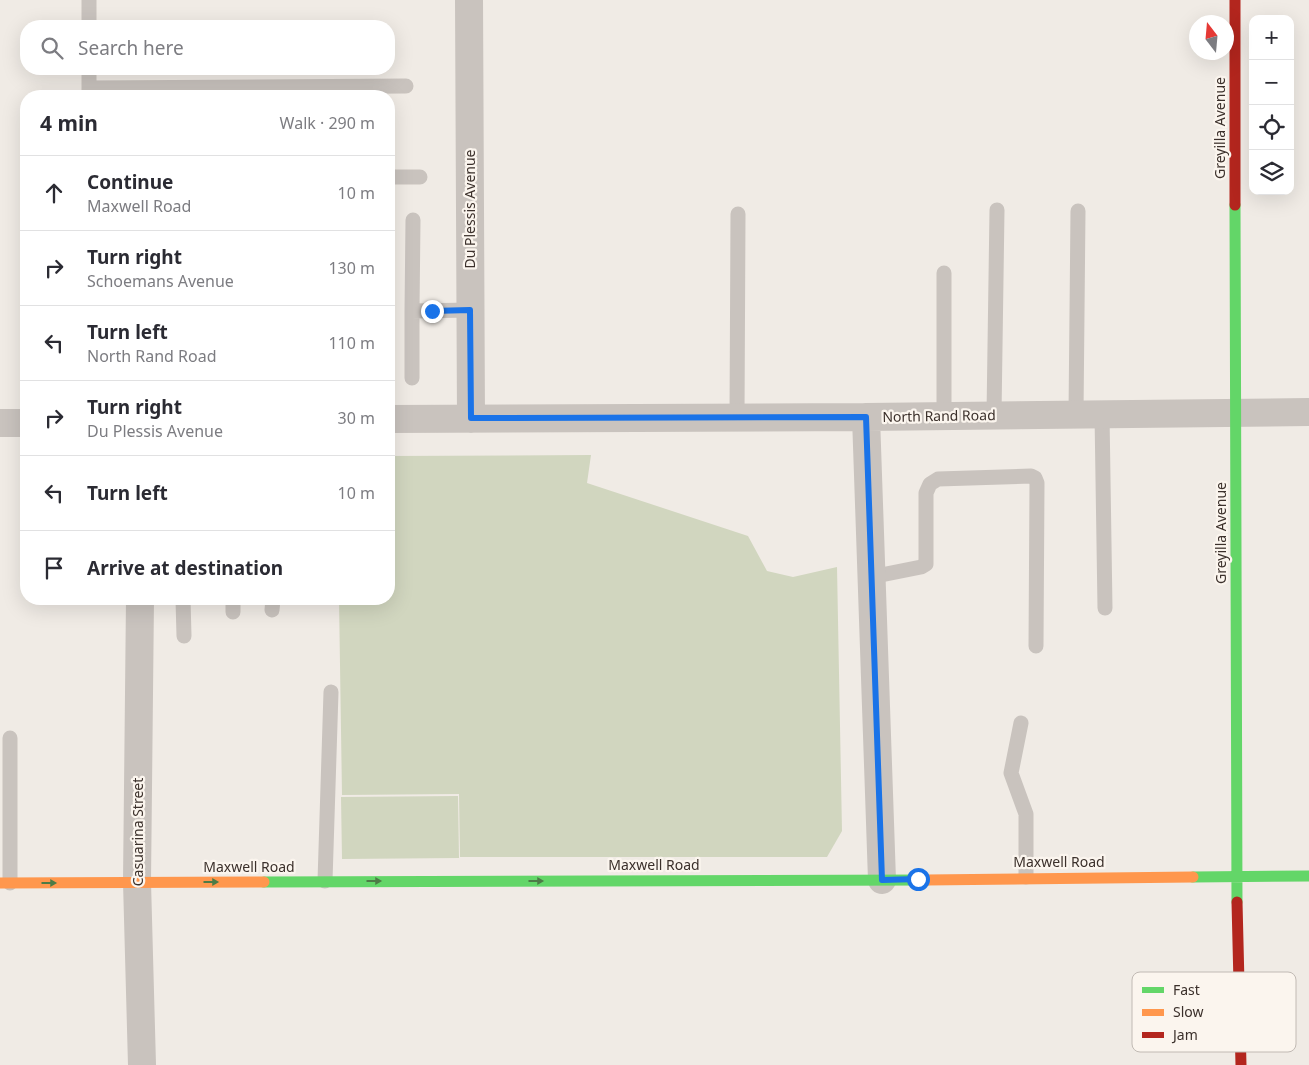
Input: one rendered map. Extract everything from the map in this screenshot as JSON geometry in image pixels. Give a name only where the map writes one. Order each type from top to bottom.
[{"type":"street","name":"Du Plessis Avenue","points":[[469,0],[471,418]]},
{"type":"street","name":"Greyilla Avenue","points":[[1235,0],[1236,876],[1239,972]]},
{"type":"street","name":"North Rand Road","points":[[395,420],[1309,412]]},
{"type":"street","points":[[866,417],[882,880]]},
{"type":"street","points":[[0,423],[20,423]]},
{"type":"street","name":"Casuarina Street","points":[[140,605],[138,882],[142,1065]]},
{"type":"street","name":"Maxwell Road","points":[[5,883],[882,880],[1026,877],[1309,876]]},
{"type":"street","name":"Greyilla Avenue","points":[[1241,1052],[1241,1065]]},
{"type":"lane","points":[[89,0],[89,20]]},
{"type":"lane","points":[[88,90],[89,75]]},
{"type":"lane","points":[[194,90],[406,86]]},
{"type":"lane","points":[[395,177],[420,177]]},
{"type":"lane","points":[[994,415],[997,210]]},
{"type":"lane","points":[[1078,211],[1089,414],[1105,608]]},
{"type":"lane","points":[[737,418],[738,214]]},
{"type":"lane","points":[[412,378],[413,220]]},
{"type":"lane","points":[[944,273],[944,416]]},
{"type":"lane","points":[[412,311],[470,310]]},
{"type":"lane","points":[[871,577],[921,567],[926,564],[926,493],[930,484],[938,478],[1031,476],[1035,478],[1037,483],[1036,646]]},
{"type":"lane","points":[[183,605],[184,636]]},
{"type":"lane","points":[[325,881],[331,692]]},
{"type":"lane","points":[[1021,723],[1011,773],[1026,814],[1026,877]]},
{"type":"lane","points":[[5,883],[10,738]]},
{"type":"green space","points":[[591,455],[587,483],[748,536],[767,571],[793,577],[837,567],[842,831],[827,857],[460,857],[459,794],[342,795],[339,605],[395,605],[395,456]]},
{"type":"green space","points":[[458,796],[459,858],[342,859],[341,797]]},
{"type":"traffic: fast","points":[[1235,205],[1237,902]]},
{"type":"traffic: fast","points":[[1193,877],[1309,876]]},
{"type":"traffic: fast","points":[[264,882],[927,880]]},
{"type":"traffic: slow","points":[[927,880],[1193,877]]},
{"type":"traffic: slow","points":[[0,883],[264,882]]},
{"type":"traffic: jam","points":[[1235,0],[1235,205]]},
{"type":"traffic: jam","points":[[1237,902],[1239,972]]},
{"type":"traffic: jam","points":[[1241,1052],[1241,1065]]},
{"type":"route","points":[[432,311],[470,310],[471,418],[866,417],[882,880],[918,879]]}]
